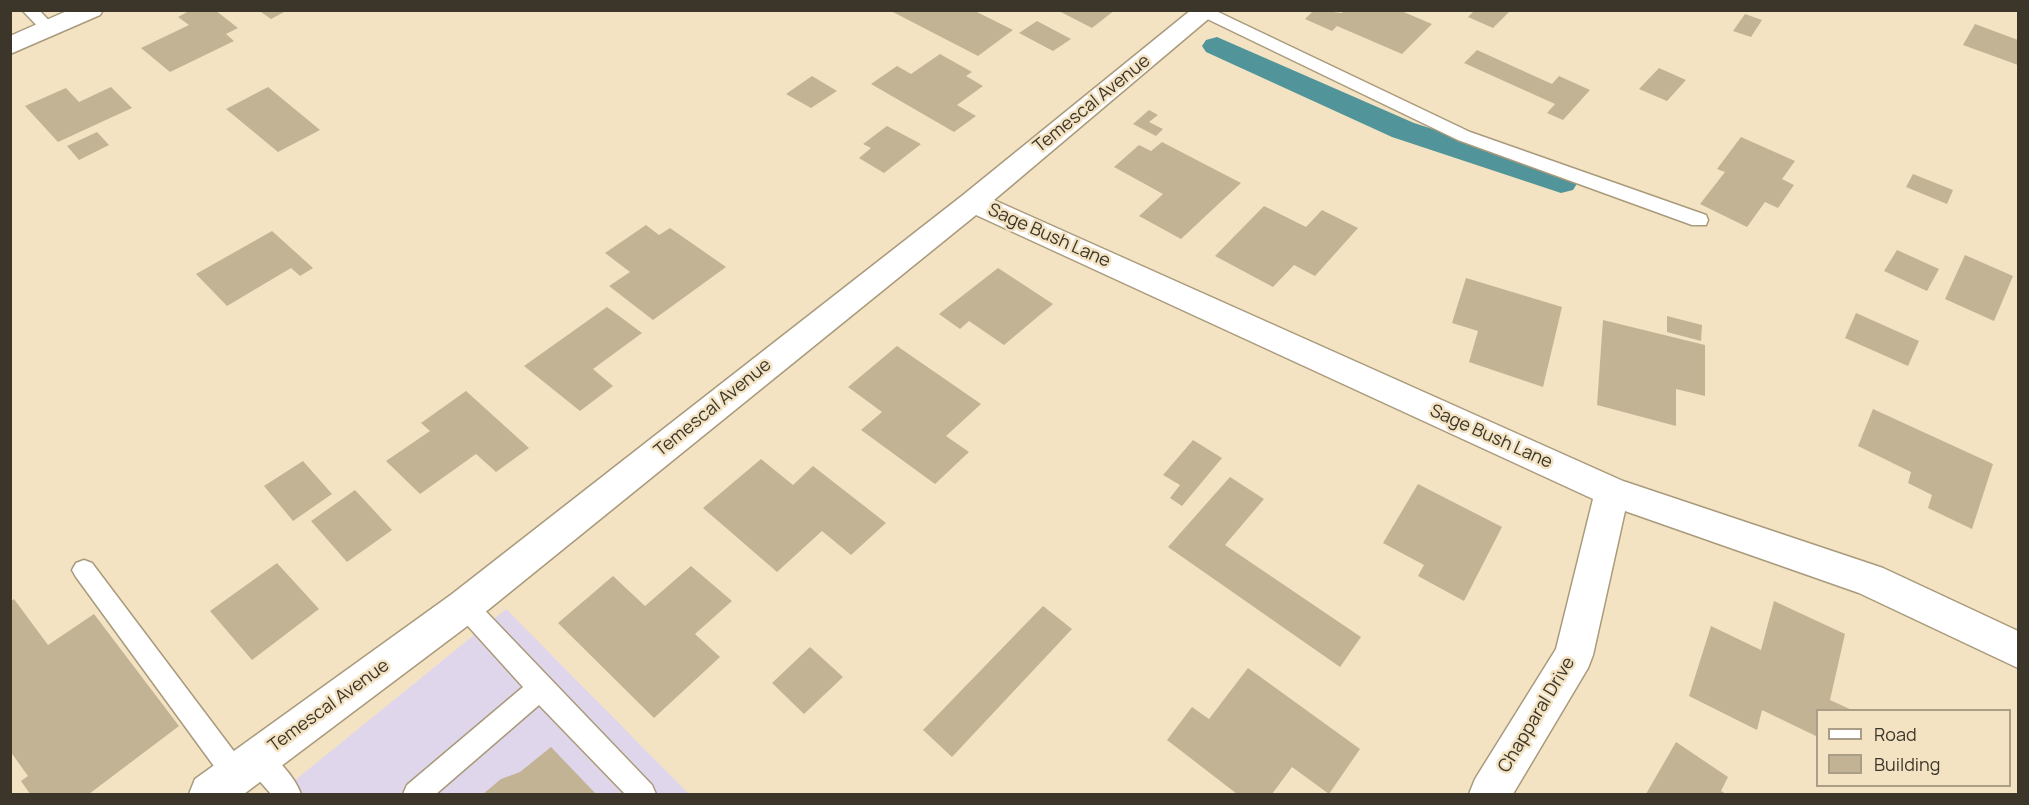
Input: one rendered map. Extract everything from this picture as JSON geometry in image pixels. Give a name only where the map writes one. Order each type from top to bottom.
[{"type":"street","points":[[10,45],[91,10]]},
{"type":"street","name":"Temescal Avenue","points":[[210,795],[465,606],[973,202],[1206,11]]},
{"type":"street","name":"Sage Bush Lane","points":[[973,202],[1612,492],[1870,580],[2019,650]]},
{"type":"street","name":"Chapparal Drive","points":[[1490,795],[1574,655],[1612,492]]},
{"type":"lane","points":[[29,10],[49,29]]},
{"type":"lane","points":[[1206,11],[1464,136],[1699,220]]},
{"type":"lane","points":[[84,570],[247,767],[288,795]]},
{"type":"lane","points":[[465,606],[643,795]]},
{"type":"lane","points":[[416,795],[540,688]]},
{"type":"shaded area","points":[[506,609],[689,794],[278,794]]},
{"type":"building","points":[[191,10],[215,10],[238,28],[226,34],[234,41],[170,72],[141,48],[189,25],[178,17]]},
{"type":"building","points":[[288,10],[271,19],[261,12]]},
{"type":"building","points":[[889,10],[973,10],[1013,30],[978,56]]},
{"type":"building","points":[[1057,10],[1115,10],[1092,28]]},
{"type":"building","points":[[1314,10],[1342,13],[1344,10],[1399,10],[1432,24],[1402,54],[1337,26],[1332,31],[1305,19]]},
{"type":"building","points":[[1475,10],[1511,10],[1493,28],[1468,17]]},
{"type":"building","points":[[1745,14],[1762,20],[1751,37],[1733,31]]},
{"type":"building","points":[[1037,21],[1071,39],[1053,51],[1019,33]]},
{"type":"building","points":[[1975,24],[2018,40],[2018,65],[1963,45]]},
{"type":"building","points":[[1477,50],[1552,84],[1559,76],[1590,90],[1563,120],[1547,113],[1555,104],[1464,63]]},
{"type":"building","points":[[940,54],[972,72],[966,76],[983,86],[957,105],[976,116],[954,132],[871,84],[897,66],[911,74]]},
{"type":"building","points":[[1659,68],[1686,80],[1667,101],[1639,89]]},
{"type":"building","points":[[812,76],[837,91],[811,108],[786,94]]},
{"type":"building","points":[[111,87],[132,108],[58,142],[25,106],[66,88],[79,102]]},
{"type":"building","points":[[268,87],[320,130],[278,152],[226,109]]},
{"type":"building","points":[[1149,110],[1158,115],[1149,122],[1163,129],[1156,136],[1133,124]]},
{"type":"building","points":[[887,126],[921,144],[884,173],[859,158],[871,148],[863,144]]},
{"type":"building","points":[[97,132],[109,145],[79,160],[67,146]]},
{"type":"building","points":[[1741,137],[1795,161],[1782,179],[1794,185],[1778,208],[1765,202],[1747,227],[1700,204],[1725,172],[1717,169]]},
{"type":"building","points":[[1162,142],[1241,183],[1181,239],[1139,216],[1163,194],[1114,167],[1139,145],[1151,151]]},
{"type":"building","points":[[1913,174],[1953,190],[1947,204],[1906,187]]},
{"type":"building","points":[[1264,206],[1306,227],[1322,210],[1358,228],[1315,276],[1294,265],[1273,287],[1215,256]]},
{"type":"building","points":[[646,225],[659,235],[670,228],[726,267],[653,320],[609,286],[630,272],[605,253]]},
{"type":"building","points":[[272,231],[313,268],[300,276],[291,268],[227,306],[196,274]]},
{"type":"building","points":[[1897,250],[1939,269],[1927,291],[1884,271]]},
{"type":"building","points":[[1965,255],[2013,276],[1994,321],[1945,299]]},
{"type":"building","points":[[998,268],[1053,304],[1004,345],[969,321],[960,329],[939,314]]},
{"type":"building","points":[[1466,278],[1562,307],[1543,387],[1469,362],[1478,331],[1452,323]]},
{"type":"building","points":[[607,307],[642,333],[593,369],[613,386],[580,411],[524,366]]},
{"type":"building","points":[[1856,313],[1919,341],[1908,366],[1845,338]]},
{"type":"building","points":[[1667,316],[1702,325],[1701,341],[1667,332]]},
{"type":"building","points":[[1603,320],[1705,345],[1705,396],[1676,389],[1676,426],[1597,405]]},
{"type":"building","points":[[897,346],[981,404],[946,436],[969,452],[935,484],[861,430],[882,412],[848,387]]},
{"type":"building","points":[[466,391],[529,448],[496,472],[476,454],[420,494],[386,461],[430,431],[421,423]]},
{"type":"building","points":[[1873,409],[1993,464],[1972,529],[1928,508],[1932,495],[1908,483],[1911,472],[1858,446]]},
{"type":"building","points":[[1193,440],[1222,458],[1182,506],[1170,498],[1180,485],[1163,475]]},
{"type":"building","points":[[761,459],[793,485],[813,466],[886,523],[851,555],[822,531],[777,572],[703,508]]},
{"type":"building","points":[[303,461],[332,494],[293,521],[264,486]]},
{"type":"building","points":[[1230,477],[1264,499],[1225,545],[1361,637],[1340,667],[1168,547]]},
{"type":"building","points":[[1418,484],[1502,527],[1464,601],[1418,576],[1424,565],[1383,543]]},
{"type":"building","points":[[355,490],[392,530],[347,562],[311,521]]},
{"type":"building","points":[[277,563],[319,609],[252,660],[210,611]]},
{"type":"building","points":[[691,566],[732,601],[695,634],[720,657],[654,718],[558,623],[613,576],[645,606]]},
{"type":"building","points":[[14,599],[48,645],[94,614],[179,726],[89,794],[30,794],[21,781],[28,776],[10,751],[10,602]]},
{"type":"building","points":[[1774,601],[1845,634],[1830,700],[1850,709],[1816,709],[1816,736],[1762,710],[1757,730],[1689,696],[1711,626],[1761,650]]},
{"type":"building","points":[[1043,606],[1072,629],[952,757],[923,730]]},
{"type":"building","points":[[810,647],[843,677],[804,714],[772,683]]},
{"type":"building","points":[[1248,668],[1360,749],[1329,794],[1292,767],[1272,794],[1237,794],[1167,740],[1192,707],[1209,719]]},
{"type":"building","points":[[1676,742],[1728,777],[1721,791],[1726,794],[1646,794]]},
{"type":"building","points":[[551,747],[596,794],[483,794],[501,779],[520,772]]},
{"type":"waterway","points":[[1217,46],[1403,130],[1561,182]]}]
